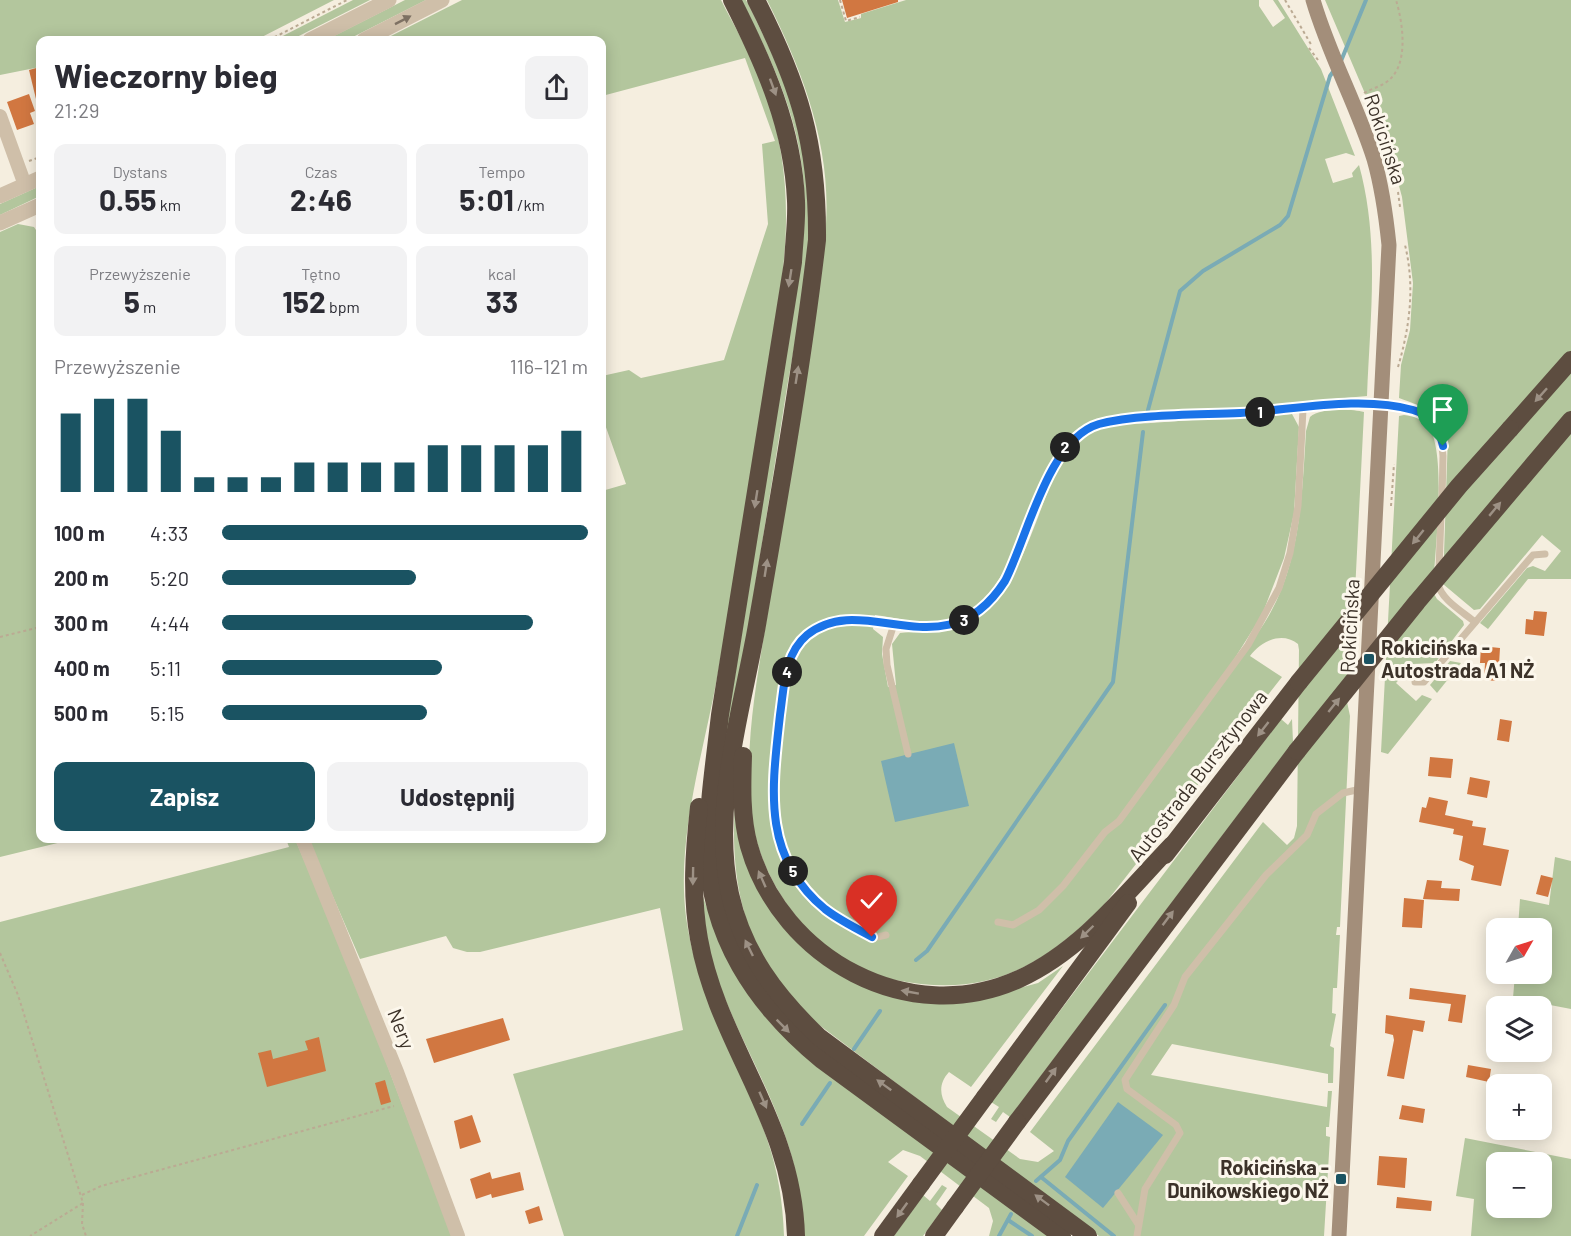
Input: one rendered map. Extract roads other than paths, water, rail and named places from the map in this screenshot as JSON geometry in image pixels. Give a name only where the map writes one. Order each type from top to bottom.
[{"type":"highway","points":[[732,0],[757,48],[779,105],[787,132],[796,204],[791,273],[720,715],[709,823],[710,872],[725,934],[754,990],[776,1019],[822,1060],[1062,1236]]},
{"type":"highway","points":[[756,0],[799,95],[813,153],[817,205],[811,291],[729,786],[725,850],[734,908],[758,966],[785,1003],[819,1037],[1088,1236]]},
{"type":"highway","name":"Autostrada Bursztynowa","points":[[883,1236],[1172,845],[1299,682],[1460,486],[1571,360]]},
{"type":"highway","points":[[938,1232],[1017,1122],[1297,751],[1431,585],[1571,420]]},
{"type":"highway","points":[[757,626],[744,738],[743,805],[749,845],[767,890],[788,922],[811,946],[844,969],[882,986],[916,994],[963,994],[1011,982],[1040,969],[1069,948],[1172,845]]},
{"type":"highway","points":[[720,715],[700,794],[696,833],[693,878],[699,940],[722,1011],[779,1140],[790,1186],[795,1236]]},
{"type":"main road","name":"Rokicińska","points":[[1303,0],[1322,30]]},
{"type":"main road","name":"Rokicińska","points":[[1313,0],[1332,66],[1350,96],[1377,170],[1389,245],[1339,1236]]},
{"type":"street","points":[[318,36],[389,0]]},
{"type":"street","points":[[372,36],[442,0]]},
{"type":"street","points":[[0,116],[25,185]]},
{"type":"street","points":[[0,196],[36,180]]},
{"type":"street","points":[[0,223],[36,211]]},
{"type":"street","name":"Nery","points":[[304,843],[409,1103],[458,1236]]},
{"type":"lane","points":[[886,935],[872,937],[825,909],[806,890],[782,848],[775,827],[772,788],[786,675],[798,645],[809,634],[832,623],[848,621],[923,627],[954,624],[972,616],[989,602],[1009,574],[1059,457],[1070,441],[1086,429],[1117,421],[1302,409],[1382,405],[1418,412],[1431,419],[1437,427],[1443,456],[1438,586],[1447,598],[1475,622]]},
{"type":"lane","points":[[998,922],[1013,925],[1025,920],[1063,886],[1100,837],[1119,821],[1260,626],[1279,588],[1293,538],[1299,498],[1302,409]]},
{"type":"lane","points":[[1414,682],[1424,682],[1533,555],[1545,554]]},
{"type":"lane","points":[[894,624],[886,649],[887,665],[908,754]]},
{"type":"lane","points":[[1137,1236],[1137,1224],[1145,1188],[1180,1133],[1176,1125],[1127,1089],[1125,1080],[1174,1005],[1185,977],[1266,875],[1306,834],[1313,818],[1322,809],[1343,793],[1362,789]]},
{"type":"lane","points":[[1118,1193],[1137,1224]]},
{"type":"water","points":[[954,743],[969,806],[895,822],[881,761]]},
{"type":"water","points":[[1118,1102],[1163,1135],[1103,1208],[1065,1177]]},
{"type":"waterway","points":[[1341,61],[1366,0]]},
{"type":"waterway","points":[[1148,410],[1180,291],[1203,271],[1280,225],[1288,216],[1330,76],[1335,69]]},
{"type":"waterway","points":[[916,960],[927,951],[1113,682],[1143,432]]},
{"type":"waterway","points":[[1036,1181],[1060,1160],[1068,1141],[1165,1005]]},
{"type":"waterway","points":[[854,1049],[880,1011]]},
{"type":"waterway","points":[[802,1124],[830,1083]]},
{"type":"waterway","points":[[1041,1177],[1114,1236]]},
{"type":"waterway","points":[[737,1236],[757,1185]]},
{"type":"waterway","points":[[999,1236],[1011,1214]]},
{"type":"waterway","points":[[1008,1220],[1032,1236]]},
{"type":"place","name":"Rokicińska - Autostrada A1 NŻ","points":[[1369,659]]},
{"type":"place","name":"Rokicińska - Dunikowskiego NŻ","points":[[1341,1179]]}]
